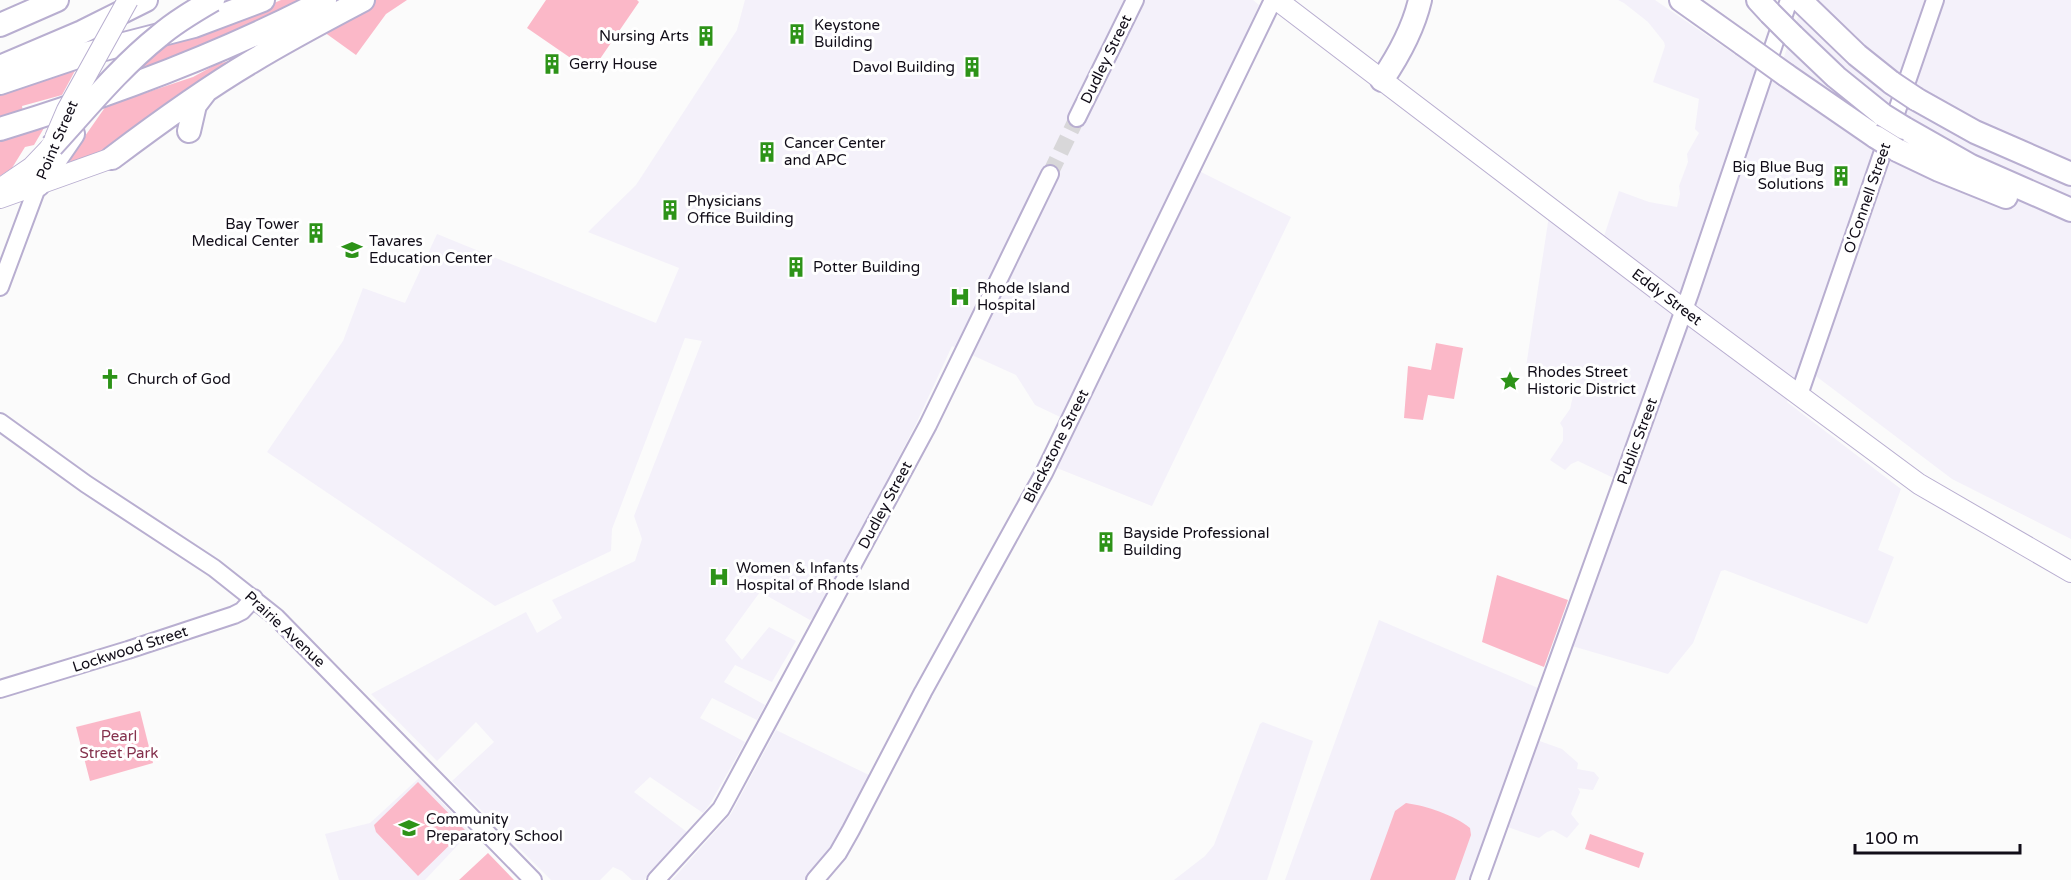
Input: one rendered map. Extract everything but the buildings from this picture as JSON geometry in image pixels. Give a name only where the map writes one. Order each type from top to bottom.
[{"type":"highway","points":[[0,24],[57,0]]},
{"type":"highway","points":[[0,67],[82,32],[146,0]]},
{"type":"highway","points":[[52,146],[101,93],[158,37],[213,0]]},
{"type":"highway","points":[[0,83],[89,53],[204,23],[262,0]]},
{"type":"highway","points":[[0,129],[103,96],[170,70],[244,39],[326,0]]},
{"type":"highway","points":[[112,158],[207,90],[273,49],[363,0]]},
{"type":"highway","points":[[1382,80],[1405,43],[1420,0]]},
{"type":"highway","points":[[1681,0],[1876,137],[1901,139],[1971,166],[2071,211]]},
{"type":"highway","points":[[1797,1],[1857,55],[1916,99],[1975,132],[2071,174]]},
{"type":"highway","points":[[1764,6],[1836,77],[1883,115],[1901,139]]},
{"type":"highway","points":[[189,131],[195,105],[207,90]]},
{"type":"highway","points":[[38,185],[101,93]]},
{"type":"main road","name":"Point Street","points":[[38,185],[67,110],[128,0]]},
{"type":"main road","name":"Eddy Street","points":[[1275,0],[1684,310],[1927,490],[2071,572]]},
{"type":"main road","points":[[0,189],[32,167],[52,146]]},
{"type":"main road","points":[[0,198],[112,158]]},
{"type":"street","name":"Dudley Street","points":[[1077,118],[1135,0]]},
{"type":"street","name":"Blackstone Street","points":[[815,880],[838,853],[851,830],[923,692],[1044,473],[1275,0]]},
{"type":"street","name":"O'Connell Street","points":[[1799,395],[1935,0]]},
{"type":"street","name":"Public Street","points":[[1479,880],[1797,1]]},
{"type":"street","name":"Dudley Street","points":[[656,880],[721,809],[928,425],[1050,174]]},
{"type":"street","name":"Point Street","points":[[0,287],[38,185]]},
{"type":"street","name":"Prairie Avenue","points":[[0,422],[86,484],[214,568],[254,598],[298,637],[533,880]]},
{"type":"street","name":"Lockwood Street","points":[[0,689],[234,615],[242,611],[254,598]]},
{"type":"shaded area","name":"Rhode Island Hospital","points":[[745,0],[1253,0],[1259,5],[1185,164],[1291,217],[1152,506],[1057,468],[1077,425],[1035,405],[1016,375],[952,346],[915,426],[816,616],[810,620],[760,592],[725,640],[742,660],[769,627],[796,641],[772,682],[735,665],[724,682],[765,705],[757,720],[712,698],[700,718],[745,742],[710,804],[703,813],[650,777],[634,792],[687,832],[644,880],[632,880],[613,867],[600,880],[551,880],[452,781],[494,742],[476,722],[437,761],[371,694],[526,612],[537,633],[562,618],[552,600],[635,561],[642,539],[634,516],[702,341],[685,338],[612,529],[611,551],[495,606],[267,452],[343,341],[363,288],[405,303],[437,234],[656,323],[679,268],[588,232],[636,185],[737,30]]},
{"type":"shaded area","points":[[1618,0],[1655,0],[1775,82],[1804,0],[2071,0],[2071,539],[1952,479],[1800,364],[1787,402],[1901,489],[1878,550],[1894,557],[1867,624],[1725,570],[1721,571],[1693,643],[1668,674],[1572,646],[1569,643],[1624,483],[1578,461],[1565,470],[1550,460],[1563,441],[1563,428],[1560,423],[1570,409],[1579,369],[1571,367],[1566,373],[1558,376],[1526,367],[1550,209],[1602,242],[1619,191],[1649,202],[1677,207],[1679,186],[1688,162],[1687,154],[1699,133],[1695,129],[1699,99],[1653,82],[1665,46],[1664,42],[1648,22]]},
{"type":"shaded area","points":[[1379,620],[1538,688],[1469,880],[1285,880]]},
{"type":"shaded area","points":[[1263,722],[1313,741],[1267,880],[1174,880],[1205,856],[1214,845],[1260,724]]},
{"type":"shaded area","points":[[776,730],[871,776],[833,849],[806,880],[672,880],[731,814]]},
{"type":"shaded area","points":[[1534,739],[1562,749],[1578,763],[1577,769],[1594,772],[1599,778],[1593,790],[1578,788],[1580,792],[1571,814],[1579,824],[1567,838],[1553,830],[1539,838],[1505,826]]},
{"type":"shaded area","name":"Community Preparatory School","points":[[419,778],[470,832],[425,880],[339,880],[325,834],[370,823]]},
{"type":"green space","points":[[281,0],[307,0],[229,36],[127,76],[158,46],[240,18]]},
{"type":"green space","points":[[374,0],[407,0],[386,14],[356,55],[324,32]]},
{"type":"green space","points":[[546,0],[637,0],[639,2],[591,72],[527,28]]},
{"type":"green space","points":[[233,60],[106,152],[70,163],[71,156],[106,106],[193,77],[217,64]]},
{"type":"green space","points":[[77,67],[62,95],[22,106],[23,112],[0,119],[0,94]]},
{"type":"green space","points":[[44,128],[34,145],[25,147],[12,168],[0,176],[0,140]]},
{"type":"green space","points":[[1436,343],[1463,348],[1454,399],[1428,395],[1423,420],[1404,418],[1408,366],[1431,370]]},
{"type":"green space","points":[[1497,575],[1568,600],[1544,667],[1482,642]]},
{"type":"green space","name":"Pearl Street Park","points":[[140,711],[153,763],[90,781],[76,727]]},
{"type":"green space","points":[[418,782],[465,830],[418,876],[376,832],[374,825]]},
{"type":"green space","points":[[1406,803],[1440,812],[1470,828],[1471,835],[1455,880],[1370,880],[1395,811]]},
{"type":"green space","points":[[1590,834],[1644,853],[1639,868],[1585,849]]},
{"type":"green space","points":[[488,853],[514,880],[459,880]]},
{"type":"tunnel","points":[[1050,174],[1077,118]]},
{"type":"place","name":"Keystone Building","points":[[797,34]]},
{"type":"place","name":"Nursing Arts","points":[[706,36]]},
{"type":"place","name":"Gerry House","points":[[552,64]]},
{"type":"place","name":"Davol Building","points":[[972,67]]},
{"type":"place","name":"Cancer Center and APC","points":[[767,152]]},
{"type":"place","name":"Big Blue Bug Solutions","points":[[1841,176]]},
{"type":"place","name":"Physicians Office Building","points":[[670,210]]},
{"type":"place","name":"Bay Tower Medical Center","points":[[316,233]]},
{"type":"place","name":"Tavares Education Center","points":[[352,250]]},
{"type":"place","name":"Potter Building","points":[[796,267]]},
{"type":"place","name":"Rhode Island Hospital","points":[[960,297]]},
{"type":"place","name":"Church of God","points":[[110,379]]},
{"type":"place","name":"Rhodes Street Historic District","points":[[1510,381]]},
{"type":"place","name":"Bayside Professional Building","points":[[1106,542]]},
{"type":"place","name":"Women & Infants Hospital of Rhode Island","points":[[719,577]]},
{"type":"place","name":"Community Preparatory School","points":[[409,828]]}]
